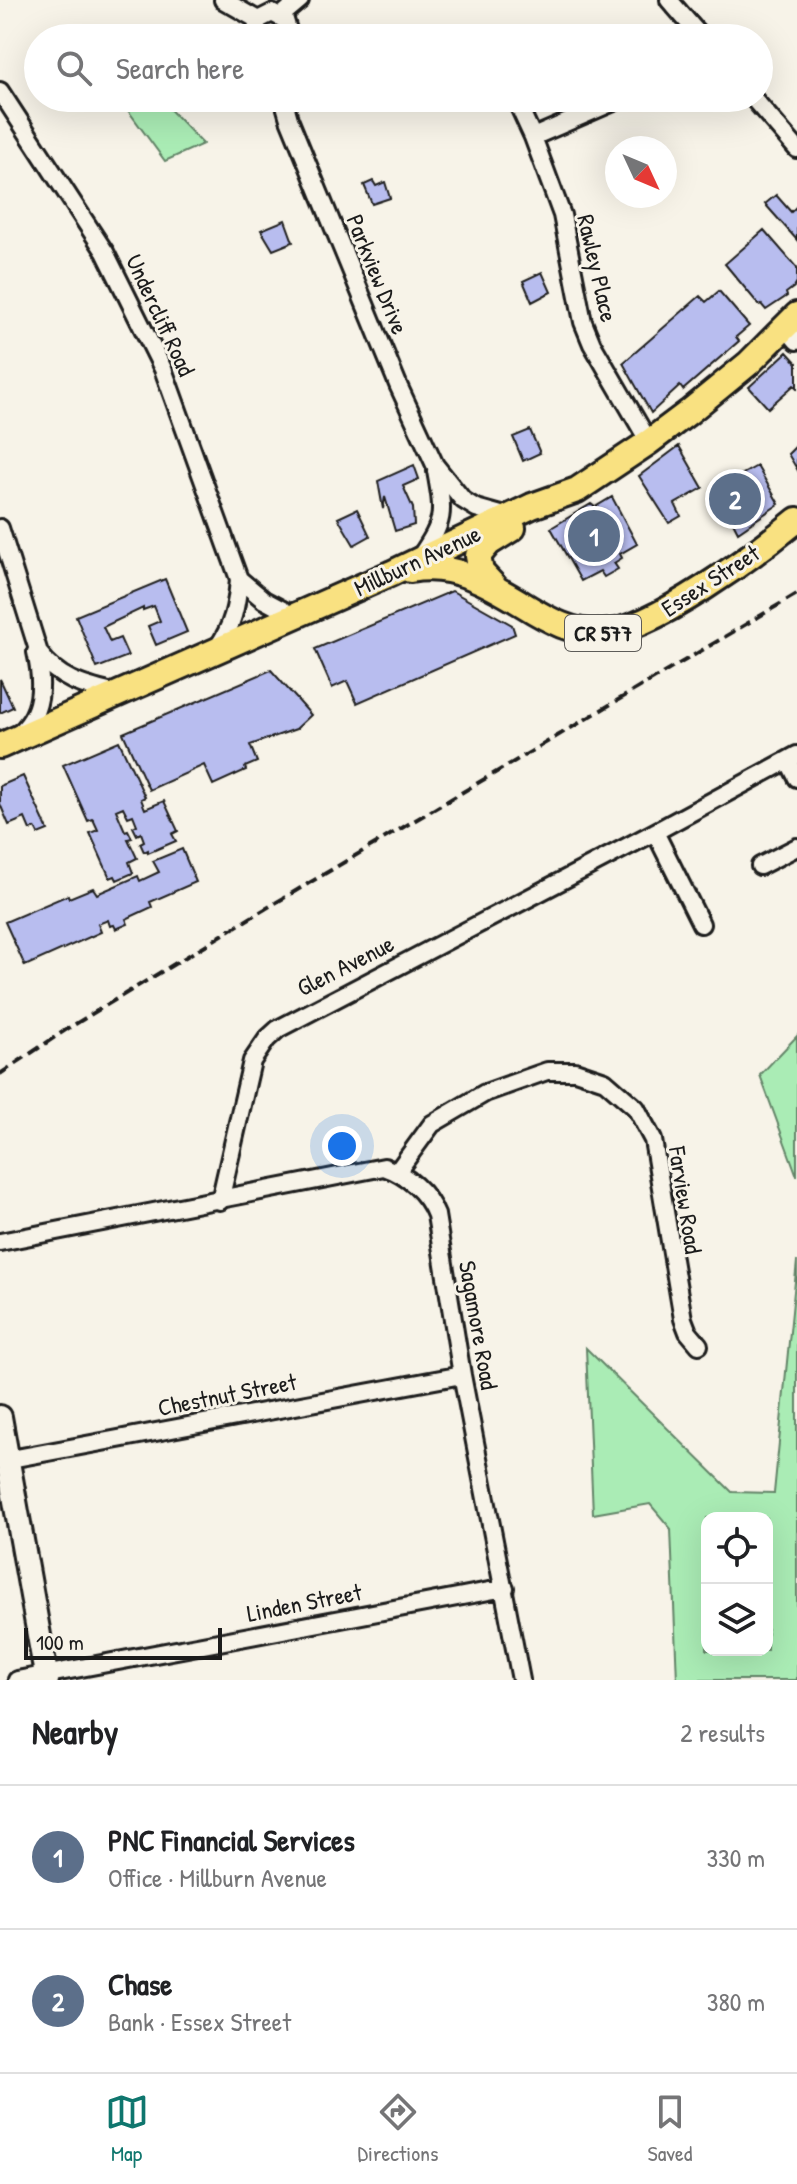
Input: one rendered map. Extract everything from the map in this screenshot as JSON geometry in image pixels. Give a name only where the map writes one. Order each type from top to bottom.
[{"type":"main road","name":"Millburn Avenue","points":[[4,744],[392,573],[508,517],[577,490],[649,442],[793,328]]},
{"type":"main road","points":[[496,588],[481,572],[478,564],[480,551],[577,490]]},
{"type":"main road","name":"Essex Street","points":[[392,573],[438,567],[496,588],[568,628],[603,633],[645,621],[712,581],[797,520]]},
{"type":"main road","points":[[0,1417],[4,1460],[47,1677]]},
{"type":"street","points":[[223,0],[258,20]]},
{"type":"street","points":[[257,24],[266,14],[281,16],[300,0]]},
{"type":"street","points":[[669,0],[690,24]]},
{"type":"street","points":[[281,16],[286,24]]},
{"type":"street","name":"Undercliff Road","points":[[0,91],[105,252],[163,369],[239,579],[231,626],[215,650]]},
{"type":"street","name":"Parkview Drive","points":[[287,112],[393,373],[435,465],[463,500],[490,514],[508,517]]},
{"type":"street","name":"Rawley Place","points":[[521,112],[562,215],[583,322],[592,344],[649,442]]},
{"type":"street","points":[[533,137],[591,112]]},
{"type":"street","points":[[765,112],[797,149]]},
{"type":"street","name":"Parkview Drive","points":[[419,559],[434,538],[442,514],[435,465]]},
{"type":"street","points":[[0,528],[24,601],[42,688],[25,729],[4,744]]},
{"type":"street","points":[[239,579],[264,600],[294,616]]},
{"type":"street","points":[[34,643],[49,666],[67,680],[118,694]]},
{"type":"street","points":[[792,757],[797,778]]},
{"type":"street","name":"Glen Avenue","points":[[220,1201],[252,1061],[267,1039],[292,1020],[655,832],[792,757]]},
{"type":"street","points":[[655,832],[701,924]]},
{"type":"street","points":[[760,866],[797,847]]},
{"type":"street","name":"Farview Road","points":[[397,1172],[432,1124],[485,1093],[547,1071],[575,1071],[605,1081],[636,1108],[653,1140],[683,1319],[688,1332],[699,1345]]},
{"type":"street","points":[[0,1242],[384,1167],[397,1172]]},
{"type":"street","name":"Sagamore Road","points":[[397,1172],[424,1195],[436,1215],[462,1375],[521,1680]]},
{"type":"street","name":"Chestnut Street","points":[[4,1460],[462,1375]]},
{"type":"street","name":"Linden Street","points":[[17,1680],[47,1677],[505,1588]]},
{"type":"green space","points":[[129,112],[172,112],[203,144],[165,161]]},
{"type":"green space","points":[[797,1036],[797,1176],[760,1075]]},
{"type":"green space","points":[[797,1261],[797,1680],[677,1680],[671,1529],[650,1504],[593,1514],[586,1348],[732,1492],[774,1493]]},
{"type":"building","points":[[373,181],[376,186],[385,182],[390,198],[372,204],[364,185]]},
{"type":"building","points":[[776,195],[791,212],[797,206],[797,240],[765,204]]},
{"type":"building","points":[[285,220],[293,242],[273,250],[261,230]]},
{"type":"building","points":[[764,230],[797,268],[794,287],[786,293],[787,296],[766,310],[725,264]]},
{"type":"building","points":[[542,272],[551,292],[532,302],[523,281]]},
{"type":"building","points":[[719,291],[749,326],[736,337],[739,341],[683,390],[680,386],[651,413],[623,363],[700,296],[706,302]]},
{"type":"building","points":[[787,352],[797,363],[797,388],[794,385],[768,408],[749,387]]},
{"type":"building","points":[[530,430],[540,453],[523,461],[513,437]]},
{"type":"building","points":[[797,445],[797,469],[788,454]]},
{"type":"building","points":[[679,446],[703,488],[675,504],[681,516],[669,523],[639,476]]},
{"type":"building","points":[[414,465],[419,479],[403,486],[413,508],[414,525],[395,531],[385,497],[383,509],[378,481]]},
{"type":"building","points":[[757,466],[779,504],[738,532],[716,489]]},
{"type":"building","points":[[612,497],[637,544],[620,554],[622,558],[614,563],[618,569],[604,577],[600,571],[581,581],[551,528],[591,504],[595,507]]},
{"type":"building","points":[[357,509],[370,536],[354,545],[338,518]]},
{"type":"building","points":[[165,579],[187,632],[156,645],[148,626],[160,621],[154,606],[143,608],[103,627],[110,642],[120,638],[128,656],[97,668],[76,616]]},
{"type":"building","points":[[452,591],[512,625],[515,634],[357,703],[347,681],[332,688],[315,649]]},
{"type":"building","points":[[271,670],[311,715],[296,729],[250,745],[257,762],[245,767],[246,770],[213,785],[204,765],[149,790],[123,733]]},
{"type":"building","points":[[0,679],[13,707],[0,713]]},
{"type":"building","points":[[119,741],[145,797],[141,799],[145,809],[164,801],[178,831],[172,834],[176,841],[144,852],[140,843],[144,841],[141,833],[137,835],[133,827],[137,825],[133,815],[128,817],[123,807],[116,810],[125,831],[128,830],[132,838],[128,839],[137,858],[129,862],[133,873],[117,880],[115,876],[110,878],[90,833],[98,830],[93,819],[88,821],[63,765]]},
{"type":"building","points":[[23,776],[48,830],[38,834],[35,828],[30,830],[25,818],[9,825],[0,804],[0,786]]},
{"type":"building","points":[[182,849],[196,882],[150,902],[152,907],[126,919],[128,924],[116,929],[114,925],[110,926],[108,920],[98,924],[101,932],[25,966],[5,922],[68,895],[69,898],[93,888],[97,894],[138,876],[140,881],[159,872],[153,861]]},
{"type":"railway","points":[[0,1074],[67,1029],[250,918],[797,594]]},
{"type":"place","name":"Chase","points":[[735,499]]},
{"type":"place","name":"PNC Financial Services","points":[[594,536]]}]
